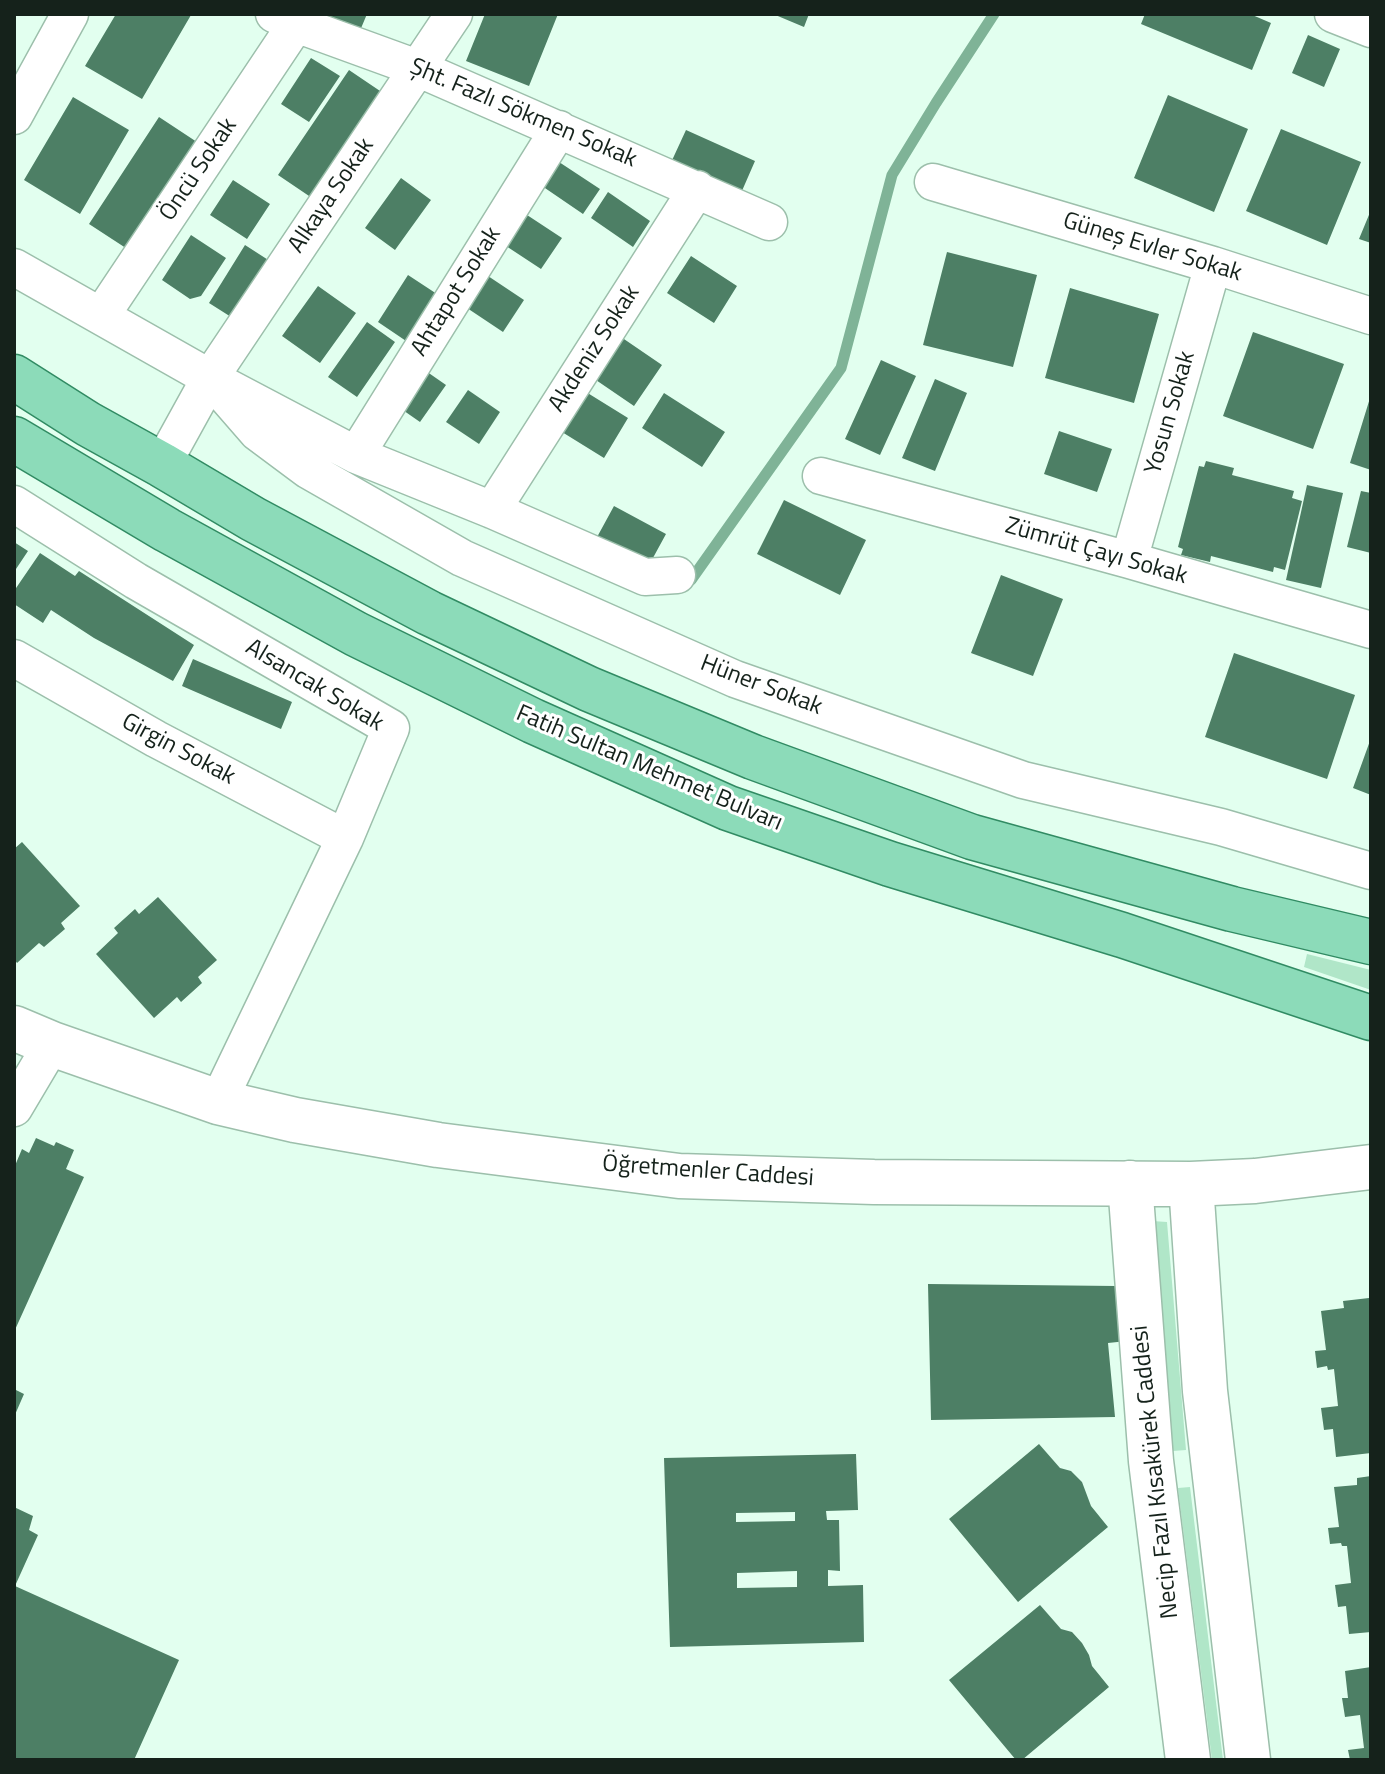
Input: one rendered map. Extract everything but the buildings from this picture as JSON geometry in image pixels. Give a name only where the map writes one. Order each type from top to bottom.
[{"type":"main road","points":[[14,377],[88,424],[253,519],[429,613],[589,689],[753,757],[972,837],[1232,909],[1371,942]]},
{"type":"main road","name":"Fatih Sultan Mehmet Bulvarı","points":[[14,439],[167,530],[356,634],[533,721],[728,808],[890,864],[1122,935],[1371,1018]]},
{"type":"main road","name":"Öğretmenler Caddesi","points":[[33,1036],[218,1102],[295,1120],[438,1145],[679,1176],[874,1182],[1191,1184],[1255,1181],[1371,1167]]},
{"type":"main road","name":"Necip Fazıl Kısakürek Caddesi","points":[[1130,1183],[1151,1461],[1188,1760]]},
{"type":"main road","points":[[1191,1184],[1205,1391],[1248,1760]]},
{"type":"street","points":[[14,116],[70,14]]},
{"type":"street","name":"Alkaya Sokak","points":[[162,465],[210,378],[454,14]]},
{"type":"street","points":[[1333,14],[1371,29]]},
{"type":"street","name":"Şht. Fazlı Sökmen Sokak","points":[[285,19],[417,68],[769,222]]},
{"type":"street","name":"Öncü Sokak","points":[[101,316],[285,19]]},
{"type":"street","name":"Ahtapot Sokak","points":[[356,455],[559,129]]},
{"type":"street","name":"Güneş Evler Sokak","points":[[933,182],[1213,265],[1371,316]]},
{"type":"street","name":"Akdeniz Sokak","points":[[492,510],[697,189]]},
{"type":"street","name":"Yosun Sokak","points":[[1129,560],[1213,265]]},
{"type":"street","points":[[14,267],[210,378],[356,455],[645,577],[677,575]]},
{"type":"street","name":"Hüner Sokak","points":[[210,378],[257,432],[321,478],[462,558],[735,679],[1023,780],[1221,827],[1371,871]]},
{"type":"street","name":"Zümrüt Çayı Sokak","points":[[821,476],[1371,630]]},
{"type":"street","name":"Alsancak Sokak","points":[[14,504],[136,581],[391,728],[345,838],[218,1102]]},
{"type":"street","name":"Girgin Sokak","points":[[14,658],[156,739],[345,838]]},
{"type":"street","points":[[14,1108],[33,1036]]},
{"type":"green space","points":[[1307,954],[1371,970],[1371,990],[1304,967]]},
{"type":"green space","points":[[1152,1221],[1167,1222],[1186,1450],[1173,1451]]},
{"type":"green space","points":[[1190,1487],[1223,1760],[1212,1760],[1178,1488]]},
{"type":"waterway","points":[[691,580],[841,368],[892,175],[994,14]]}]
